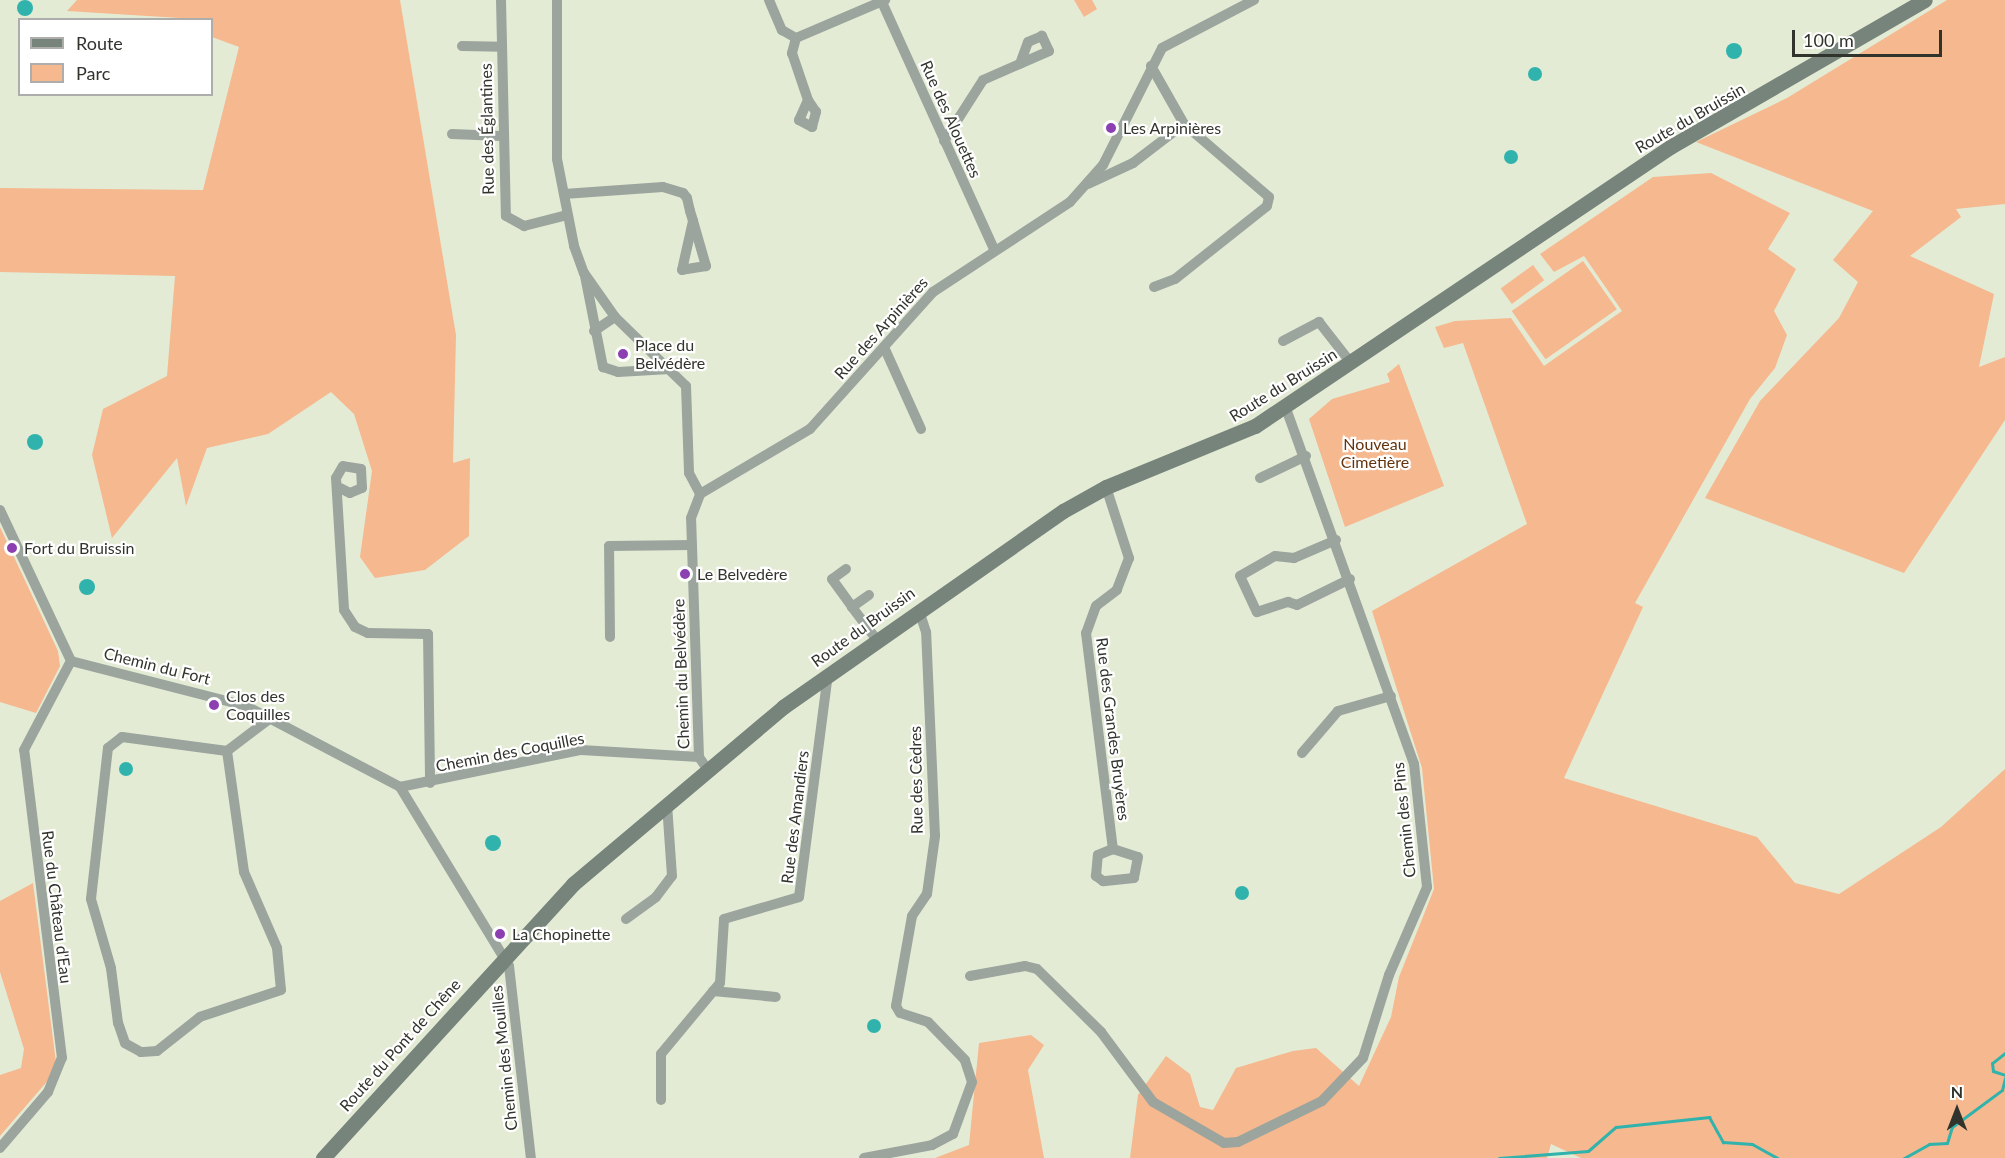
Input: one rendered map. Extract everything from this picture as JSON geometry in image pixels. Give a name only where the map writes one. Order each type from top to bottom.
[{"type":"street","name":"Rue des Églantines","points":[[501,0],[501,136],[506,216],[524,226],[567,215]]},
{"type":"street","points":[[557,0],[557,159],[567,215],[584,273],[599,360],[610,370],[670,369]]},
{"type":"street","points":[[769,0],[782,30],[796,38]]},
{"type":"street","points":[[796,38],[883,0]]},
{"type":"street","name":"Rue des Alouettes","points":[[883,0],[994,249]]},
{"type":"street","name":"Rue des Arpinières","points":[[1088,184],[1162,48],[1184,32],[1254,0]]},
{"type":"street","name":"Route du Bruissin","points":[[504,956],[573,884],[666,804],[704,764],[919,609],[1107,487],[1224,442],[1286,408],[1670,147],[1922,0]]},
{"type":"street","points":[[796,38],[792,53],[808,100]]},
{"type":"street","name":"Rue des Églantines","points":[[462,46],[501,47]]},
{"type":"street","points":[[944,141],[983,80],[1020,64]]},
{"type":"street","points":[[1151,66],[1184,124],[1269,197],[1258,214],[1175,279],[1155,287]]},
{"type":"street","name":"Rue des Arpinières","points":[[700,494],[810,429],[933,292],[994,249],[1052,216],[1088,184],[1133,163],[1184,124]]},
{"type":"street","points":[[452,134],[501,136]]},
{"type":"street","points":[[564,194],[677,190],[687,198],[693,220]]},
{"type":"street","points":[[584,273],[615,317],[686,386],[689,473],[700,494]]},
{"type":"street","points":[[594,331],[615,317]]},
{"type":"street","points":[[1283,341],[1319,322],[1351,363]]},
{"type":"street","points":[[884,347],[921,429]]},
{"type":"street","name":"Chemin des Pins","points":[[970,976],[1025,966],[1037,969],[1101,1032],[1153,1102],[1224,1143],[1245,1138],[1322,1101],[1351,1075],[1374,1032],[1389,975],[1418,917],[1426,887],[1414,764],[1306,456],[1286,408]]},
{"type":"street","points":[[1260,478],[1306,456]]},
{"type":"street","name":"Rue des Grandes Bruyères","points":[[1107,487],[1129,558],[1117,590],[1096,606],[1086,633],[1113,849]]},
{"type":"street","points":[[340,488],[344,610],[355,627],[368,633],[428,634],[430,783]]},
{"type":"street","name":"Chemin du Belvédère","points":[[700,494],[691,518],[704,764]]},
{"type":"street","points":[[0,510],[71,661]]},
{"type":"street","points":[[1336,540],[1294,558],[1275,556],[1240,576],[1257,612],[1288,602],[1297,605],[1350,579]]},
{"type":"street","points":[[610,637],[609,546],[692,545]]},
{"type":"street","points":[[846,569],[832,579],[877,640]]},
{"type":"street","points":[[852,607],[869,595]]},
{"type":"street","name":"Rue des Cèdres","points":[[864,1158],[932,1145],[953,1134],[972,1082],[965,1060],[928,1022],[900,1013],[896,1006],[912,916],[927,894],[935,836],[926,632],[919,609]]},
{"type":"street","name":"Chemin du Fort","points":[[71,661],[163,681],[272,717],[400,787]]},
{"type":"street","name":"Rue du Château d'Eau","points":[[0,1148],[48,1092],[62,1058],[24,750],[71,661]]},
{"type":"street","name":"Rue des Amandiers","points":[[661,1100],[661,1054],[720,983],[724,918],[800,897],[828,675]]},
{"type":"street","points":[[1302,753],[1338,711],[1391,696]]},
{"type":"street","points":[[227,751],[244,872],[277,948],[281,990],[200,1017],[157,1051],[141,1052],[125,1043],[118,1023],[111,968],[91,899],[108,748],[122,737],[227,751],[272,717]]},
{"type":"street","name":"Chemin des Coquilles","points":[[400,787],[430,783],[581,750],[704,764]]},
{"type":"street","points":[[400,787],[492,945],[504,956]]},
{"type":"street","points":[[626,919],[656,897],[672,876],[666,804]]},
{"type":"street","name":"Route du Pont de Chêne","points":[[323,1158],[504,956]]},
{"type":"street","name":"Chemin des Mouilles","points":[[504,956],[509,966],[531,1158]]},
{"type":"street","points":[[713,991],[776,996]]},
{"type":"green space","points":[[77,0],[400,0],[456,335],[453,463],[470,458],[469,536],[425,570],[375,578],[360,557],[372,471],[354,414],[331,392],[268,434],[207,448],[186,506],[177,458],[112,538],[92,455],[103,409],[167,376],[175,276],[0,272],[0,188],[203,190],[239,47],[213,37],[213,18],[67,11]]},
{"type":"green space","points":[[1074,0],[1092,0],[1097,9],[1084,17]]},
{"type":"green space","points":[[1947,0],[2005,0],[2005,204],[1956,209],[1961,217],[1910,256],[1994,294],[1979,367],[2005,357],[2005,420],[1904,573],[1705,498],[1760,401],[1839,318],[1858,282],[1833,260],[1873,211],[1696,142],[1787,98]]},
{"type":"green space","points":[[1711,173],[1790,213],[1768,249],[1796,269],[1774,311],[1787,335],[1775,368],[1750,399],[1635,603],[1643,607],[1564,778],[1757,837],[1795,883],[1839,894],[1941,827],[2005,769],[2005,1158],[1581,1158],[1551,1144],[1547,1158],[1130,1158],[1138,1095],[1166,1056],[1190,1074],[1200,1107],[1213,1110],[1236,1068],[1293,1051],[1316,1048],[1359,1086],[1391,1017],[1399,977],[1434,889],[1422,768],[1372,611],[1527,524],[1463,343],[1444,348],[1435,327],[1455,321],[1511,318],[1544,366],[1622,311],[1584,256],[1554,272],[1540,254],[1653,177]]},
{"type":"green space","points":[[1583,261],[1617,309],[1546,359],[1512,311]]},
{"type":"green space","points":[[1533,265],[1544,280],[1512,304],[1501,289]]},
{"type":"green space","name":"Nouveau Cimetière","points":[[1399,364],[1444,486],[1345,527],[1309,419],[1332,399],[1390,382],[1387,374]]},
{"type":"green space","points":[[0,527],[58,651],[60,666],[36,713],[0,702]]},
{"type":"green space","points":[[33,883],[57,1070],[0,1136],[0,1075],[21,1068],[24,1049],[0,972],[0,901]]},
{"type":"green space","points":[[1031,1035],[1044,1045],[1028,1070],[1044,1158],[935,1158],[969,1145],[979,1043]]},
{"type":"water","points":[[25,0],[33,8],[25,16],[17,8]]},
{"type":"water","points":[[1734,43],[1742,51],[1734,59],[1726,51]]},
{"type":"water","points":[[1535,67],[1540,69],[1542,74],[1540,79],[1535,81],[1530,79],[1528,74],[1530,69]]},
{"type":"water","points":[[1508,150],[1514,150],[1518,157],[1514,164],[1508,164],[1504,160],[1504,154]]},
{"type":"water","points":[[35,434],[43,442],[35,450],[27,442]]},
{"type":"water","points":[[87,579],[95,587],[87,595],[79,587]]},
{"type":"water","points":[[126,762],[131,764],[133,769],[131,774],[126,776],[121,774],[119,769],[121,764]]},
{"type":"water","points":[[493,835],[501,843],[493,851],[485,843]]},
{"type":"water","points":[[1239,886],[1245,886],[1249,893],[1245,900],[1239,900],[1235,896],[1235,890]]},
{"type":"water","points":[[874,1019],[879,1021],[881,1026],[879,1031],[874,1033],[869,1031],[867,1026],[869,1021]]},
{"type":"waterway","points":[[2005,1053],[1992,1063],[1993,1071],[2005,1075]]},
{"type":"waterway","points":[[1904,1158],[1929,1144],[1947,1143],[1952,1127],[2002,1090],[2005,1078]]},
{"type":"waterway","points":[[1499,1158],[1588,1151],[1616,1127],[1709,1117],[1723,1142],[1752,1144],[1777,1158]]},
{"type":"place","name":"Les Arpinières","points":[[1111,128]]},
{"type":"place","name":"Place du Belvédère","points":[[623,354]]},
{"type":"place","name":"Fort du Bruissin","points":[[12,548]]},
{"type":"place","name":"Le Belvedère","points":[[685,574]]},
{"type":"place","name":"Clos des Coquilles","points":[[214,705]]},
{"type":"place","name":"La Chopinette","points":[[500,934]]}]
